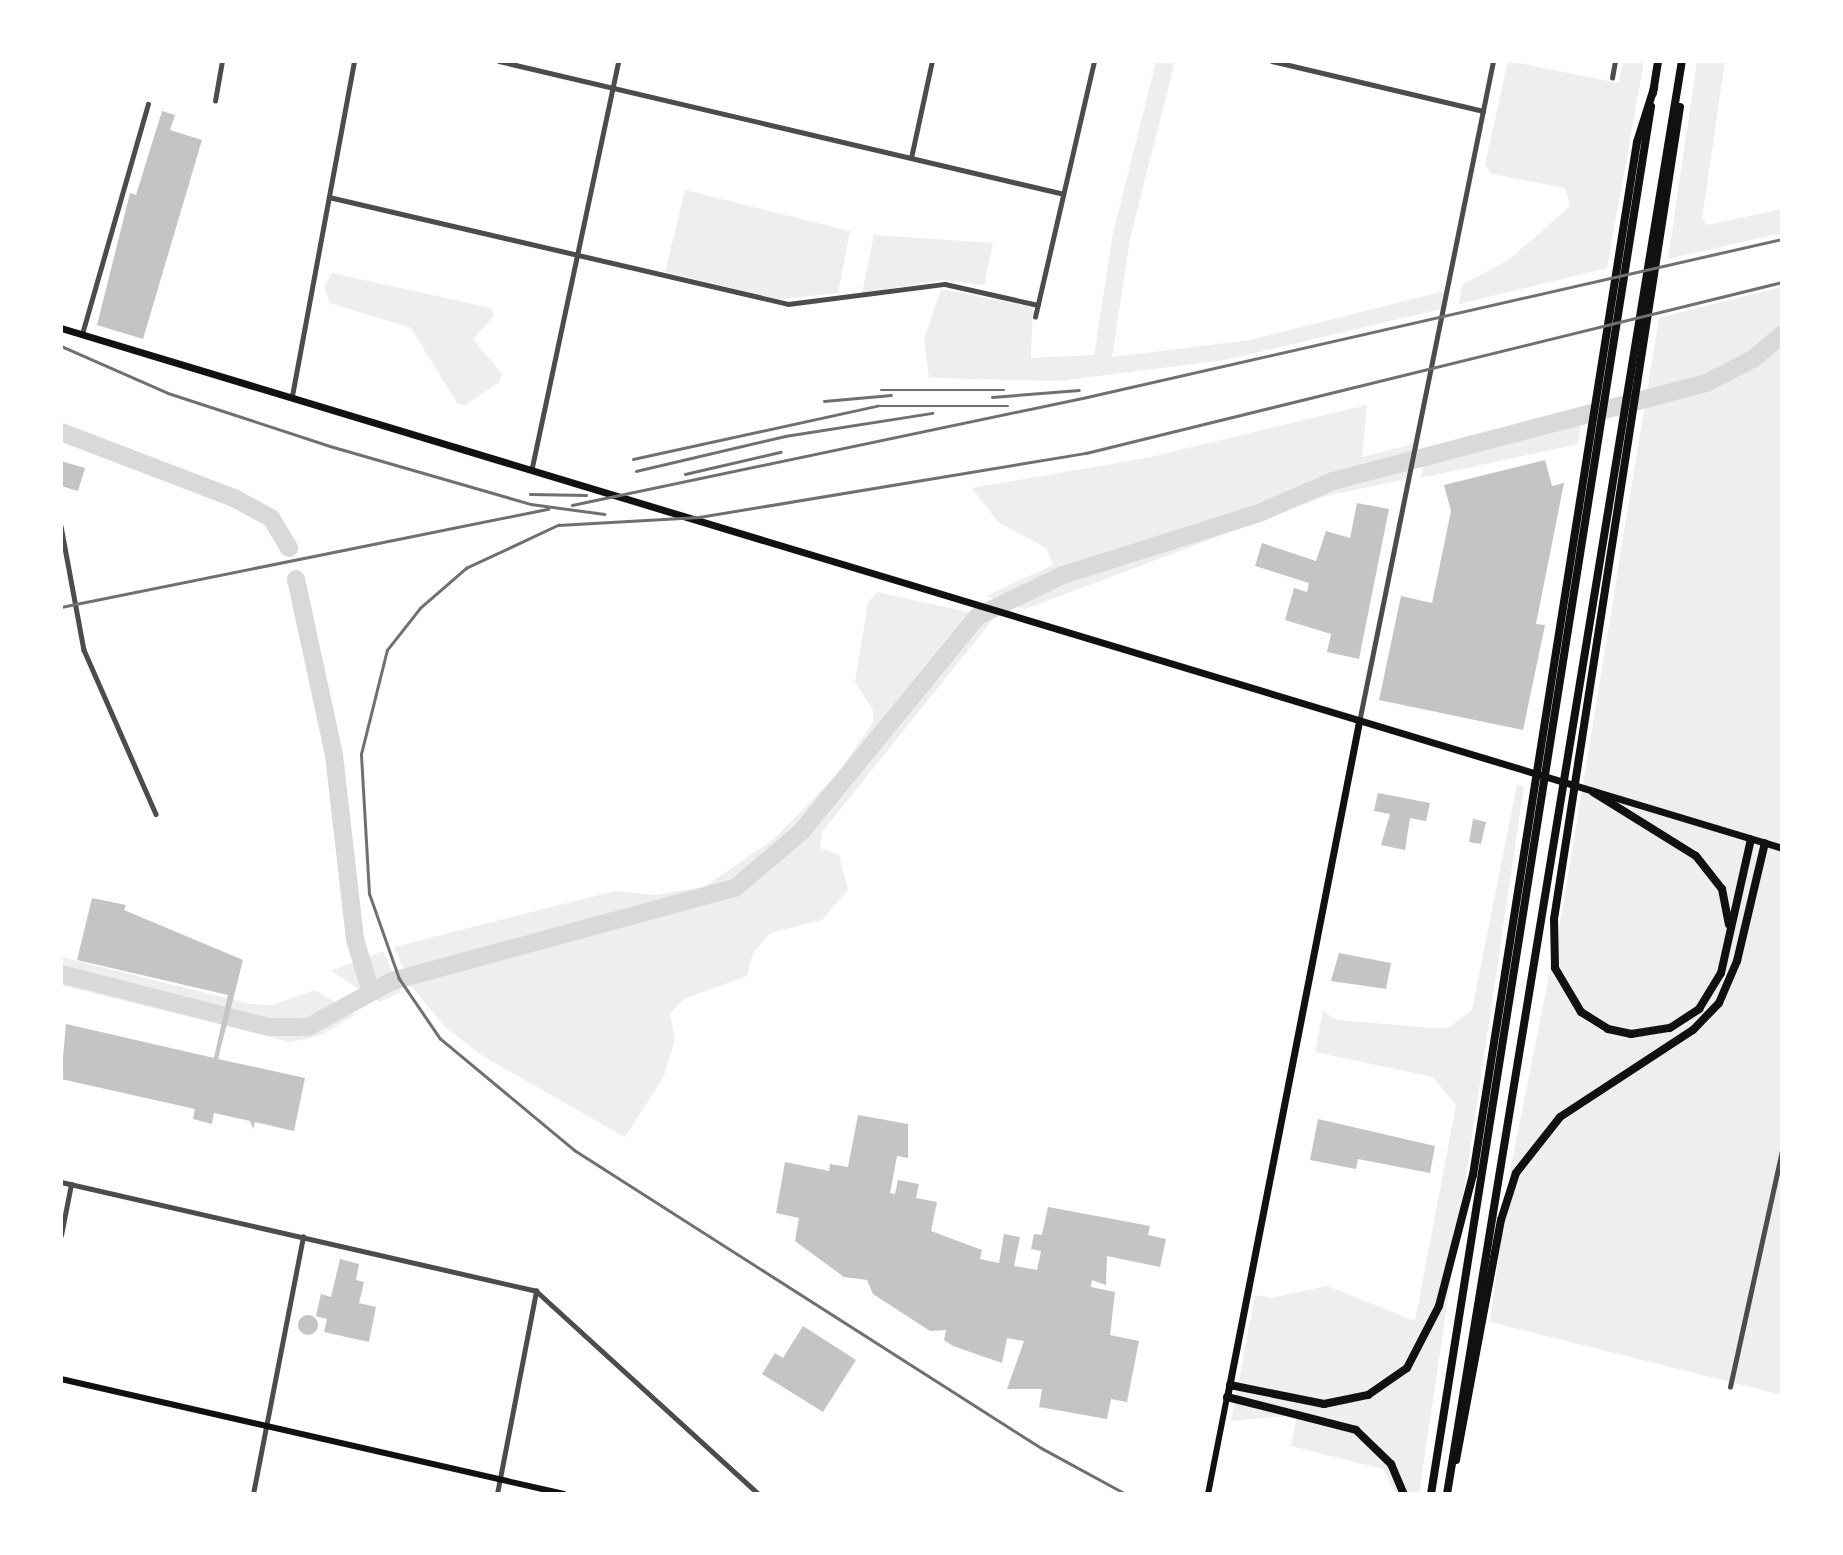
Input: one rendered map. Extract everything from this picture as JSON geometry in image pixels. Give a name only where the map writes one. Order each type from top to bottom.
[{"type":"highway","points":[[1230,1385],[1324,1404],[1353,1400],[1394,1380],[1426,1338],[1470,1191],[1641,141],[1658,61]]},
{"type":"highway","points":[[1447,1494],[1556,872],[1675,132],[1682,61]]},
{"type":"highway","points":[[1593,792],[1705,864],[1725,898],[1730,937]]},
{"type":"highway","points":[[1556,872],[1555,968],[1572,1002],[1608,1029],[1649,1032],[1689,1017],[1712,993],[1730,937],[1751,839]]},
{"type":"highway","points":[[1450,1476],[1463,1442],[1501,1220],[1516,1173],[1560,1117],[1693,1030],[1719,1003],[1737,961],[1765,843]]},
{"type":"highway","points":[[1431,1494],[1524,863]]},
{"type":"highway","points":[[1227,1397],[1356,1430],[1391,1464],[1404,1494]]},
{"type":"main road","points":[[61,328],[532,467],[1359,722],[1782,848]]},
{"type":"main road","points":[[1208,1494],[1359,722]]},
{"type":"main road","points":[[61,1379],[564,1494]]},
{"type":"street","points":[[215,102],[222,61]]},
{"type":"street","points":[[292,396],[354,61]]},
{"type":"street","points":[[499,61],[1060,193]]},
{"type":"street","points":[[532,467],[618,61]]},
{"type":"street","points":[[911,158],[932,61]]},
{"type":"street","points":[[1035,317],[1060,193],[1094,61]]},
{"type":"street","points":[[1272,61],[1483,111]]},
{"type":"street","points":[[1359,722],[1493,61]]},
{"type":"street","points":[[1612,78],[1615,61]]},
{"type":"street","points":[[82,334],[148,104]]},
{"type":"street","points":[[329,197],[788,304],[945,284],[1038,305]]},
{"type":"street","points":[[61,526],[64,555],[84,650],[156,814]]},
{"type":"street","points":[[1730,1387],[1782,1151]]},
{"type":"street","points":[[61,1182],[536,1291],[758,1494]]},
{"type":"street","points":[[61,1235],[71,1184]]},
{"type":"street","points":[[253,1494],[303,1237]]},
{"type":"street","points":[[497,1494],[536,1291]]},
{"type":"shaded area","points":[[1156,61],[1175,61],[1130,239],[1112,357],[1250,340],[1444,291],[1441,309],[1225,360],[1058,381],[929,378],[924,340],[941,289],[1033,307],[1031,358],[1094,355],[1113,233]]},
{"type":"shaded area","points":[[1508,61],[1619,83],[1623,61],[1644,61],[1607,268],[1459,304],[1462,285],[1510,259],[1570,206],[1565,188],[1492,174],[1485,165]]},
{"type":"shaded area","points":[[1697,61],[1725,61],[1702,219],[1707,225],[1782,209],[1782,233],[1668,259]]},
{"type":"shaded area","points":[[685,190],[850,231],[838,293],[779,299],[665,272]]},
{"type":"shaded area","points":[[874,235],[993,243],[984,285],[943,280],[862,293]]},
{"type":"shaded area","points":[[332,273],[491,308],[494,316],[473,339],[502,374],[499,382],[465,405],[457,403],[411,328],[330,303],[324,287]]},
{"type":"shaded area","points":[[1782,287],[1782,1395],[1490,1322],[1510,1171],[1564,901],[1659,318]]},
{"type":"shaded area","points":[[1367,405],[1362,457],[1413,444],[1406,479],[1326,496],[1025,609],[986,596],[1053,565],[1046,548],[998,522],[972,488],[1146,458]]},
{"type":"shaded area","points":[[1558,419],[1581,424],[1578,444],[1421,478],[1426,448]]},
{"type":"shaded area","points":[[877,592],[994,618],[822,832],[820,848],[839,855],[848,890],[822,920],[770,933],[753,953],[747,976],[686,998],[670,1013],[675,1039],[664,1076],[625,1137],[486,1058],[446,1028],[411,986],[394,947],[615,891],[656,895],[704,887],[774,839],[839,772],[873,722],[873,710],[855,682],[868,603]]},
{"type":"shaded area","points":[[1517,784],[1524,786],[1419,1494],[1396,1494],[1383,1469],[1291,1446],[1297,1415],[1231,1421],[1255,1295],[1270,1298],[1327,1286],[1415,1321],[1456,1105],[1433,1077],[1315,1052],[1323,1011],[1337,1020],[1448,1028],[1472,1010]]},
{"type":"shaded area","points":[[383,951],[401,992],[379,1002],[331,971]]},
{"type":"shaded area","points":[[61,957],[250,1004],[272,1005],[315,990],[355,1015],[319,1036],[290,1042],[61,985]]},
{"type":"building","points":[[162,111],[175,115],[170,130],[202,140],[143,339],[97,325],[130,193],[136,195]]},
{"type":"building","points":[[1545,460],[1552,486],[1564,483],[1536,624],[1545,625],[1523,730],[1379,700],[1401,596],[1432,603],[1451,511],[1444,485]]},
{"type":"building","points":[[61,461],[85,468],[78,491],[61,486]]},
{"type":"building","points":[[1357,503],[1389,509],[1359,659],[1327,652],[1331,634],[1285,620],[1294,588],[1307,592],[1309,583],[1255,566],[1262,543],[1316,561],[1326,531],[1350,538]]},
{"type":"building","points":[[1378,793],[1430,803],[1426,821],[1410,818],[1405,850],[1381,845],[1390,814],[1374,811]]},
{"type":"building","points":[[1473,819],[1486,822],[1481,844],[1469,842]]},
{"type":"building","points":[[92,898],[126,905],[124,910],[243,960],[218,1059],[305,1078],[294,1131],[255,1122],[253,1129],[250,1121],[214,1113],[212,1124],[193,1119],[195,1109],[61,1079],[66,1024],[214,1058],[228,995],[77,960]]},
{"type":"building","points":[[1339,953],[1391,963],[1386,989],[1331,981]]},
{"type":"building","points":[[858,1115],[908,1124],[908,1158],[897,1156],[890,1193],[895,1194],[898,1180],[919,1184],[916,1198],[937,1202],[931,1231],[982,1250],[980,1259],[999,1263],[1004,1234],[1020,1237],[1014,1266],[1037,1270],[1041,1251],[1031,1249],[1034,1234],[1042,1235],[1048,1207],[1150,1226],[1148,1235],[1166,1239],[1160,1267],[1107,1256],[1106,1285],[1092,1280],[1091,1287],[1115,1292],[1110,1335],[1139,1341],[1127,1402],[1111,1399],[1107,1419],[1039,1407],[1042,1389],[1007,1389],[1024,1341],[1007,1338],[1002,1363],[953,1346],[944,1340],[946,1330],[930,1331],[873,1294],[867,1280],[844,1277],[795,1241],[799,1218],[776,1213],[785,1162],[829,1171],[830,1164],[848,1167]]},
{"type":"building","points":[[1318,1119],[1435,1146],[1430,1173],[1358,1159],[1356,1169],[1310,1160]]},
{"type":"building","points":[[340,1259],[359,1264],[356,1280],[364,1282],[359,1303],[376,1307],[369,1342],[324,1332],[327,1319],[316,1316],[321,1294],[331,1297]]},
{"type":"building","points":[[308,1315],[315,1318],[318,1325],[315,1332],[308,1335],[301,1332],[298,1325],[301,1318]]},
{"type":"building","points":[[803,1326],[856,1360],[823,1412],[762,1374],[775,1353],[783,1358]]},
{"type":"waterway","points":[[61,974],[269,1027],[308,1027],[392,981],[735,888],[801,832],[978,616],[1063,575],[1257,514],[1333,481],[1706,383],[1753,359],[1782,335]]},
{"type":"waterway","points":[[61,432],[234,498],[271,518],[289,548]]},
{"type":"waterway","points":[[296,579],[334,755],[355,939],[370,989]]},
{"type":"railway","points":[[572,505],[1087,397],[1782,239]]},
{"type":"railway","points":[[1125,1494],[1042,1449],[575,1151],[440,1039],[399,979],[369,894],[361,754],[387,650],[420,608],[466,568],[558,525],[699,517],[1086,453],[1782,282]]},
{"type":"railway","points":[[61,346],[168,393],[330,446],[531,504],[604,514]]},
{"type":"railway","points":[[881,390],[1004,390]]},
{"type":"railway","points":[[992,397],[1079,390]]},
{"type":"railway","points":[[824,401],[891,395]]},
{"type":"railway","points":[[633,459],[877,406],[1008,406]]},
{"type":"railway","points":[[636,471],[785,436],[932,413]]},
{"type":"railway","points":[[685,474],[780,452]]},
{"type":"railway","points":[[530,494],[586,495]]},
{"type":"railway","points":[[61,607],[548,509]]}]
